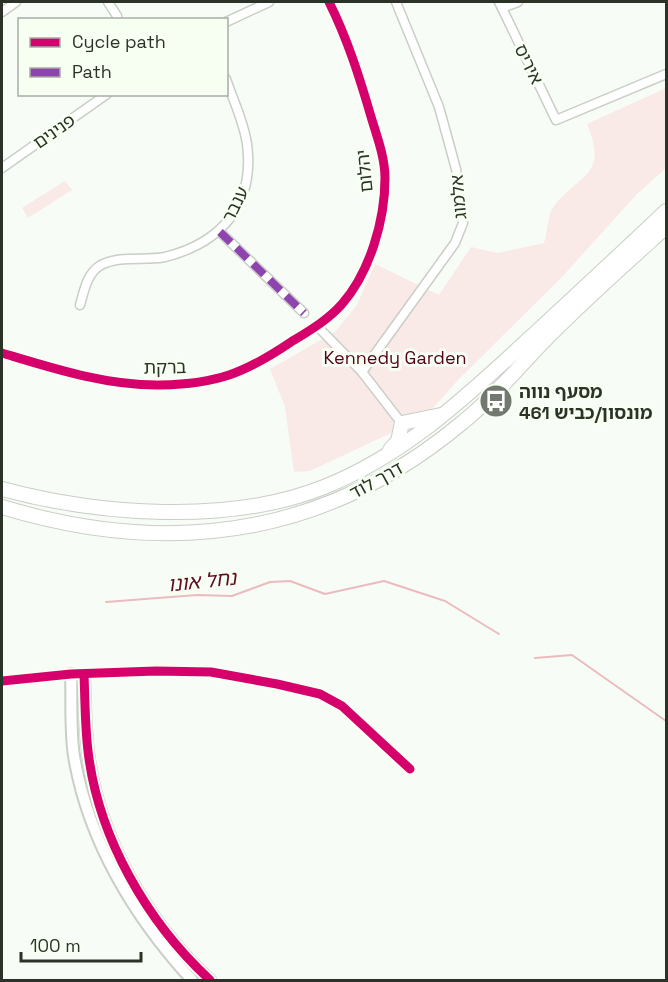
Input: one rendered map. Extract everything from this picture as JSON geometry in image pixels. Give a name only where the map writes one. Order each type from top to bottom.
[{"type":"main road","name":"דרך לוד","points":[[2,489],[52,502],[157,512],[224,509],[276,500],[324,487],[387,454],[452,410],[666,212]]},
{"type":"main road","name":"דרך לוד","points":[[2,507],[42,520],[148,534],[229,529],[329,505],[424,452],[486,403],[544,341],[666,227]]},
{"type":"main road","points":[[387,454],[398,441],[402,423],[433,418],[452,410]]},
{"type":"street","points":[[2,12],[16,2]]},
{"type":"street","points":[[108,2],[117,16]]},
{"type":"street","points":[[228,21],[269,2]]},
{"type":"street","name":"יהלום","points":[[318,326],[342,304],[361,275],[382,215],[385,176],[357,67],[329,2]]},
{"type":"street","name":"אלמוג","points":[[362,372],[455,243],[462,223],[456,170],[438,107],[396,2]]},
{"type":"street","points":[[500,5],[518,2]]},
{"type":"street","name":"איריס","points":[[500,5],[556,120],[666,74]]},
{"type":"street","name":"ענבר","points":[[80,304],[87,283],[101,265],[139,257],[156,259],[193,249],[220,232],[234,211],[248,174],[247,144],[228,85]]},
{"type":"street","name":"פנינים","points":[[2,168],[104,96]]},
{"type":"street","points":[[220,232],[304,313]]},
{"type":"street","points":[[318,326],[362,372],[424,452]]},
{"type":"street","name":"ברקת","points":[[2,353],[45,366],[140,385],[202,382],[221,379],[256,366],[318,326]]},
{"type":"street","points":[[2,681],[70,674],[211,672],[320,694],[342,706],[410,769]]},
{"type":"street","points":[[70,674],[74,754],[82,794],[95,832],[137,911],[163,948],[192,981]]},
{"type":"street","points":[[84,674],[88,753],[99,802],[118,855],[140,894],[175,944],[210,981]]},
{"type":"green space","name":"Kennedy Garden","points":[[666,88],[666,168],[637,194],[561,278],[458,380],[425,417],[310,471],[294,472],[285,407],[270,369],[335,332],[357,305],[375,264],[439,295],[471,247],[498,253],[544,243],[554,206],[589,172],[593,164],[595,154],[587,124]]},
{"type":"green space","points":[[65,181],[72,190],[28,218],[22,208]]},
{"type":"waterway","name":"נחל אונו","points":[[106,602],[197,595],[232,596],[270,582],[290,581],[325,594],[384,581],[445,601],[499,634]]},
{"type":"waterway","name":"נחל אונו","points":[[535,658],[572,655],[666,721]]},
{"type":"marked path","points":[[220,232],[304,313]]},
{"type":"cycle path","points":[[2,353],[80,375],[120,383],[161,385],[198,382],[230,375],[259,362],[318,325],[342,304],[361,277],[374,245],[382,211],[385,178],[381,149],[363,90],[348,45],[329,2]]},
{"type":"cycle path","points":[[2,681],[71,674],[156,671],[211,672],[277,684],[320,694],[342,706],[410,769]]},
{"type":"cycle path","points":[[84,674],[88,751],[102,815],[114,846],[146,905],[187,957],[210,980]]},
{"type":"place","name":"מסעף נווה מונסון/כביש 461","points":[[496,401]]}]
